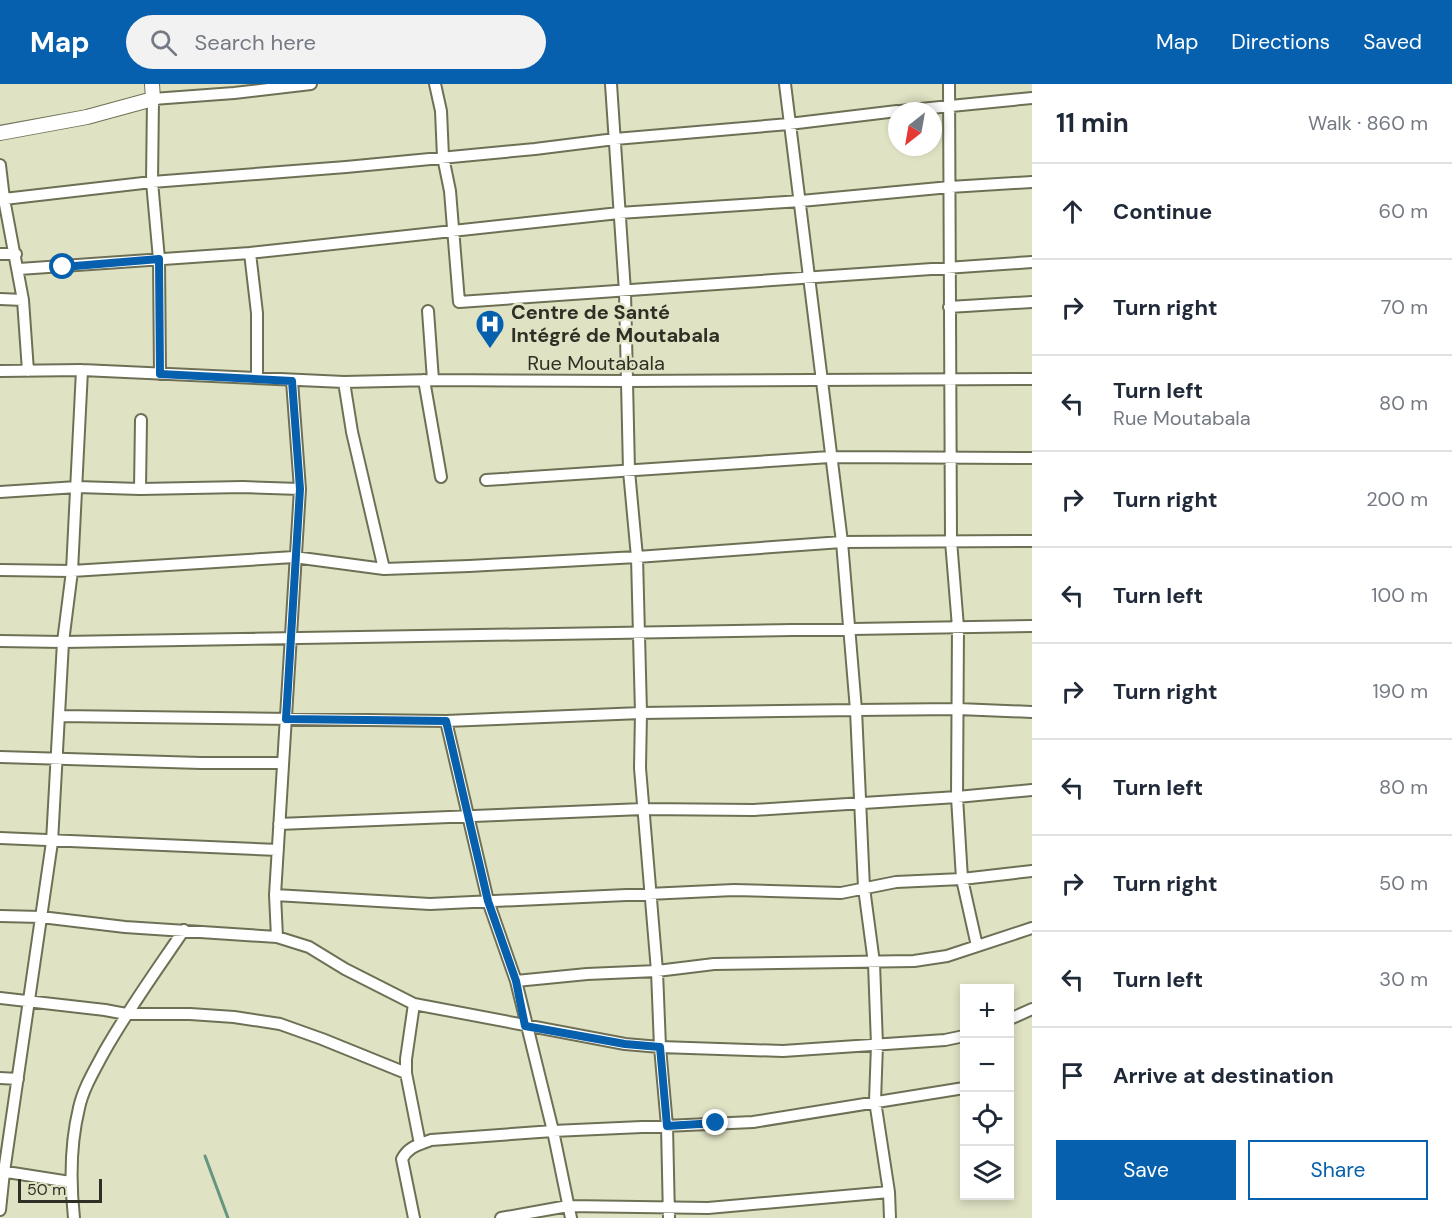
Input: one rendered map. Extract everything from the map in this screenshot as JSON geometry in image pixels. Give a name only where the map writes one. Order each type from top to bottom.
[{"type":"street","points":[[152,84],[152,182],[159,259],[160,374]]},
{"type":"street","points":[[0,133],[87,117],[153,99],[311,84]]},
{"type":"street","points":[[435,84],[441,111],[443,157],[450,191],[459,302],[625,292],[1032,261]]},
{"type":"street","points":[[611,84],[625,292],[628,471],[637,557],[640,768],[657,970],[660,1047],[667,1126],[669,1213]]},
{"type":"street","points":[[785,84],[801,201],[820,380],[842,542],[855,710],[864,888],[874,963],[877,1045],[875,1101],[889,1192],[890,1218]]},
{"type":"street","points":[[949,84],[951,541],[958,627],[957,797],[962,879],[977,946]]},
{"type":"street","points":[[942,106],[1032,98]]},
{"type":"street","points":[[4,199],[152,182],[584,144],[888,112]]},
{"type":"street","points":[[0,165],[4,199],[19,269],[28,371]]},
{"type":"street","points":[[19,269],[249,253],[619,213],[801,201],[950,187],[1032,183]]},
{"type":"street","points":[[249,253],[257,314],[257,378]]},
{"type":"street","points":[[0,254],[16,254]]},
{"type":"street","points":[[0,299],[23,300]]},
{"type":"street","points":[[949,307],[1032,302]]},
{"type":"street","points":[[428,311],[428,380],[441,477]]},
{"type":"street","points":[[0,1210],[2,1172],[30,1000],[52,842],[63,642],[72,571],[82,370]]},
{"type":"street","name":"Rue Moutabala","points":[[0,371],[82,370],[344,382],[1032,379]]},
{"type":"street","points":[[277,937],[275,895],[292,638],[294,557],[300,489],[292,381]]},
{"type":"street","points":[[344,382],[352,432],[384,568]]},
{"type":"street","points":[[140,489],[141,420]]},
{"type":"street","points":[[486,480],[830,457],[1032,458]]},
{"type":"street","points":[[0,492],[77,486],[140,489],[243,487],[300,489]]},
{"type":"street","points":[[0,570],[72,571],[294,557],[384,568],[468,566],[637,557],[842,542],[1032,541]]},
{"type":"street","points":[[0,641],[63,642],[1032,626]]},
{"type":"street","points":[[60,716],[446,721],[641,713],[855,710],[1032,712]]},
{"type":"street","points":[[446,721],[488,901],[516,981],[525,1026],[553,1131],[571,1218]]},
{"type":"street","points":[[0,757],[201,764],[283,763]]},
{"type":"street","points":[[279,824],[643,809],[754,810],[1032,790]]},
{"type":"street","points":[[0,838],[278,850]]},
{"type":"street","points":[[275,895],[430,904],[734,890],[840,893],[896,882],[962,879],[1032,871]]},
{"type":"street","points":[[0,916],[42,917],[125,927],[277,937],[309,947],[345,969],[414,1004],[625,1044],[783,1052],[945,1040],[960,1037]]},
{"type":"street","points":[[516,981],[734,963],[914,961],[947,956],[1032,928]]},
{"type":"street","points":[[74,1218],[70,1182],[79,1107],[91,1077],[126,1014],[184,930]]},
{"type":"street","points":[[0,998],[126,1014],[190,1014],[234,1017],[280,1024],[406,1073]]},
{"type":"street","points":[[414,1004],[406,1073],[420,1144]]},
{"type":"street","points":[[1014,1017],[1032,1009]]},
{"type":"street","points":[[0,1078],[18,1079]]},
{"type":"street","points":[[414,1218],[402,1163],[405,1153],[414,1145],[431,1140],[553,1131],[753,1122],[960,1089]]},
{"type":"street","points":[[2,1172],[70,1182]]},
{"type":"street","points":[[501,1218],[568,1206],[669,1213],[889,1192]]},
{"type":"waterway","points":[[205,1156],[228,1218]]},
{"type":"place","name":"Centre de Santé Intégré de Moutabala","points":[[490,350]]},
{"type":"route","points":[[63,267],[159,259],[160,374],[292,381],[300,489],[294,557],[292,638],[286,719],[446,721],[488,901],[516,981],[525,1026],[625,1044],[660,1047],[667,1126],[716,1123]]}]
